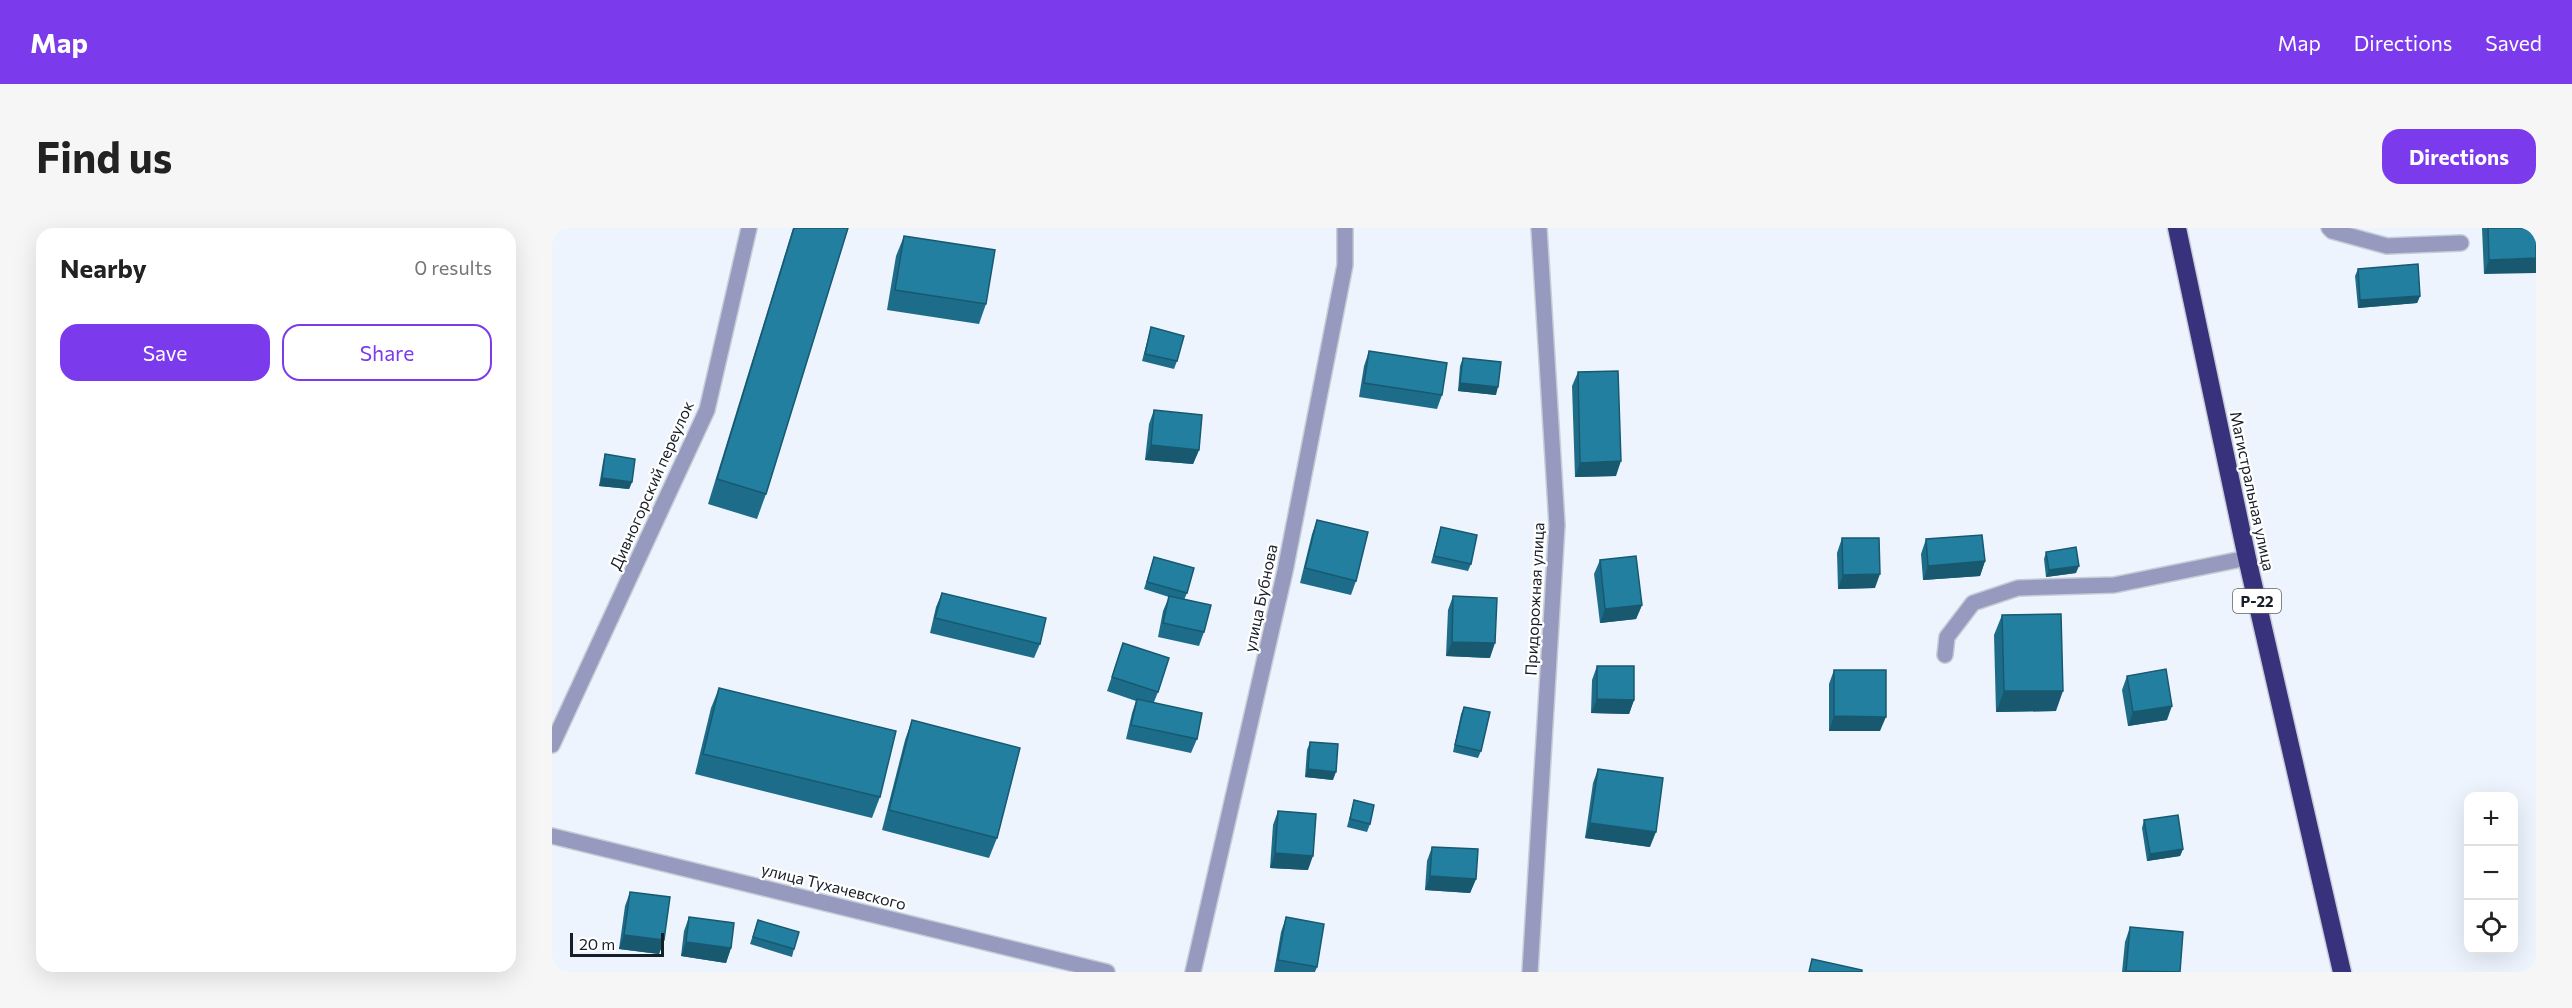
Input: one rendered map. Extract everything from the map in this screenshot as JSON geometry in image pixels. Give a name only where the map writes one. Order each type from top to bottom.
[{"type":"highway","name":"Магистральная улица","points":[[2177,228],[2247,558],[2342,972]]},
{"type":"street","name":"Дивногорский переулок","points":[[552,745],[707,410],[749,228]]},
{"type":"street","name":"улица Бубнова","points":[[1193,972],[1286,571],[1345,265],[1345,228]]},
{"type":"street","name":"Придорожная улица","points":[[1530,972],[1557,525],[1539,228]]},
{"type":"street","points":[[2330,228],[2332,231],[2387,246],[2461,243]]},
{"type":"street","points":[[1945,655],[1947,637],[1973,603],[2018,588],[2114,585],[2247,558]]},
{"type":"street","name":"улица Тухачевского","points":[[552,836],[1107,972]]},
{"type":"building","points":[[794,228],[848,228],[766,494],[717,479]]},
{"type":"building","points":[[2488,228],[2536,228],[2536,258],[2489,260]]},
{"type":"building","points":[[904,236],[995,250],[986,304],[895,290]]},
{"type":"building","points":[[2418,264],[2420,296],[2360,300],[2358,269]]},
{"type":"building","points":[[1151,327],[1184,336],[1177,361],[1145,354]]},
{"type":"building","points":[[1369,351],[1447,363],[1442,395],[1364,383]]},
{"type":"building","points":[[1463,358],[1501,362],[1498,387],[1460,383]]},
{"type":"building","points":[[1618,371],[1621,461],[1580,463],[1578,372]]},
{"type":"building","points":[[1154,410],[1202,415],[1199,450],[1151,445]]},
{"type":"building","points":[[605,454],[635,459],[632,482],[602,478]]},
{"type":"building","points":[[1317,520],[1368,532],[1356,581],[1305,568]]},
{"type":"building","points":[[1441,527],[1477,535],[1471,564],[1434,556]]},
{"type":"building","points":[[1982,535],[1985,561],[1928,566],[1926,539]]},
{"type":"building","points":[[1842,538],[1879,538],[1880,574],[1843,575]]},
{"type":"building","points":[[2076,547],[2079,566],[2049,570],[2046,552]]},
{"type":"building","points":[[1636,556],[1642,605],[1605,609],[1600,560]]},
{"type":"building","points":[[1154,557],[1194,568],[1187,593],[1147,582]]},
{"type":"building","points":[[942,593],[1046,618],[1040,644],[935,618]]},
{"type":"building","points":[[1169,596],[1211,605],[1204,632],[1163,623]]},
{"type":"building","points":[[1453,596],[1497,598],[1495,643],[1452,642]]},
{"type":"building","points":[[2061,614],[2063,691],[2004,691],[2002,615]]},
{"type":"building","points":[[1123,643],[1169,658],[1158,692],[1112,677]]},
{"type":"building","points":[[1597,666],[1634,666],[1634,700],[1597,699]]},
{"type":"building","points":[[2166,669],[2172,706],[2133,712],[2127,676]]},
{"type":"building","points":[[1834,670],[1886,670],[1886,717],[1834,716]]},
{"type":"building","points":[[719,688],[896,731],[880,797],[703,754]]},
{"type":"building","points":[[1137,699],[1202,713],[1197,739],[1131,725]]},
{"type":"building","points":[[1464,707],[1490,712],[1481,751],[1455,745]]},
{"type":"building","points":[[912,720],[1020,748],[997,838],[889,810]]},
{"type":"building","points":[[1310,742],[1338,744],[1336,772],[1308,769]]},
{"type":"building","points":[[1598,769],[1663,778],[1656,832],[1590,823]]},
{"type":"building","points":[[1354,800],[1374,805],[1370,824],[1350,819]]},
{"type":"building","points":[[1278,811],[1316,814],[1313,856],[1275,853]]},
{"type":"building","points":[[2178,815],[2183,849],[2150,854],[2144,820]]},
{"type":"building","points":[[1432,847],[1478,849],[1476,879],[1430,876]]},
{"type":"building","points":[[630,892],[670,897],[664,940],[624,935]]},
{"type":"building","points":[[689,917],[734,923],[731,948],[686,942]]},
{"type":"building","points":[[1286,917],[1324,924],[1317,967],[1278,960]]},
{"type":"building","points":[[758,920],[799,932],[794,949],[753,937]]},
{"type":"building","points":[[2130,927],[2183,932],[2180,972],[2126,971]]},
{"type":"building","points":[[1812,959],[1862,970],[1862,972],[1809,972]]}]
